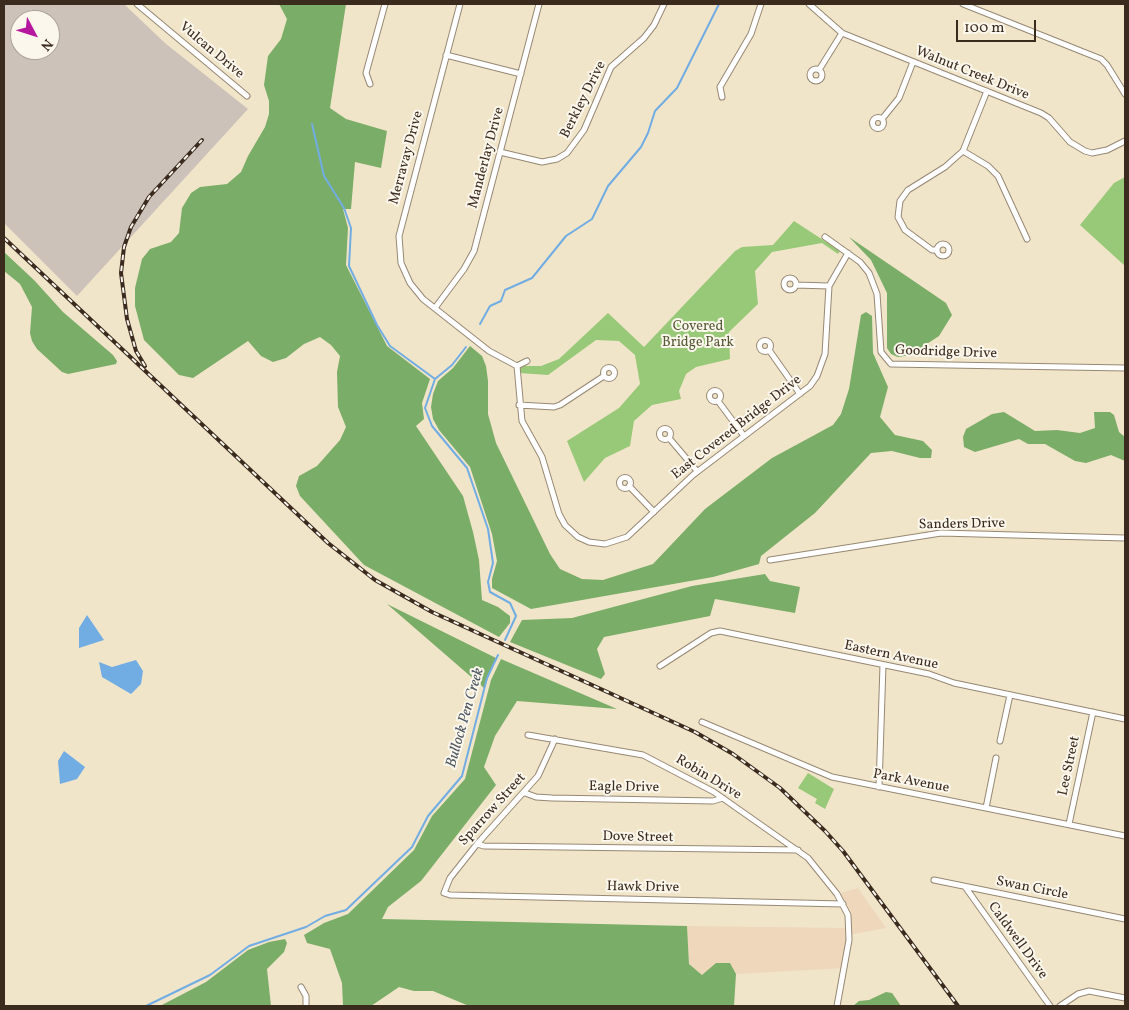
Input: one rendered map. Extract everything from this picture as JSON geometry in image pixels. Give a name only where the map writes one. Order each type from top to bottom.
[{"type":"street","name":"Vulcan Drive","points":[[137,4],[247,96]]},
{"type":"street","points":[[370,84],[366,73],[385,4]]},
{"type":"street","name":"Merravay Drive","points":[[435,308],[410,283],[401,263],[398,246],[406,208],[460,4]]},
{"type":"street","name":"Manderlay Drive","points":[[435,308],[464,269],[474,251],[539,4]]},
{"type":"street","name":"Berkley Drive","points":[[500,152],[542,162],[557,159],[567,153],[584,130],[611,68],[644,38],[654,25],[664,4]]},
{"type":"street","points":[[722,97],[720,87],[751,34],[761,4]]},
{"type":"street","name":"Walnut Creek Drive","points":[[809,4],[842,33],[1041,113],[1049,118],[1070,142],[1085,151],[1100,152],[1125,140]]},
{"type":"street","points":[[963,4],[1101,59],[1125,94]]},
{"type":"street","points":[[819,70],[842,33]]},
{"type":"street","points":[[446,55],[521,74]]},
{"type":"street","points":[[882,119],[899,98],[913,62]]},
{"type":"street","points":[[937,250],[932,250],[905,230],[898,216],[900,201],[908,190],[946,167],[962,150],[987,91]]},
{"type":"street","points":[[962,150],[988,166],[998,176],[1027,239]]},
{"type":"street","name":"Goodridge Drive","points":[[825,237],[863,265],[873,282],[877,294],[881,352],[882,356],[891,364],[1125,368]]},
{"type":"street","name":"East Covered Bridge Drive","points":[[517,366],[520,378],[519,405],[522,421],[542,457],[559,514],[572,534],[589,542],[614,543],[630,535],[697,471],[810,386],[822,365],[825,354],[829,286],[848,253]]},
{"type":"street","points":[[796,285],[829,286]]},
{"type":"street","points":[[435,308],[489,351],[517,366],[527,361]]},
{"type":"street","points":[[769,350],[800,394]]},
{"type":"street","points":[[519,405],[560,406],[604,376]]},
{"type":"street","points":[[718,401],[744,436]]},
{"type":"street","points":[[670,438],[697,471]]},
{"type":"street","points":[[629,486],[654,512]]},
{"type":"street","name":"Sanders Drive","points":[[770,560],[941,534],[1125,538]]},
{"type":"street","name":"Eastern Avenue","points":[[660,666],[711,633],[720,631],[1125,719]]},
{"type":"street","points":[[879,787],[883,665]]},
{"type":"street","points":[[1000,742],[1010,695]]},
{"type":"street","name":"Lee Street","points":[[1068,824],[1093,712]]},
{"type":"street","name":"Park Avenue","points":[[702,722],[832,777],[1125,836]]},
{"type":"street","name":"Robin Drive","points":[[528,735],[643,755],[723,798],[799,850],[815,864],[843,904],[848,915],[850,928],[837,1006]]},
{"type":"street","name":"Sparrow Street","points":[[444,893],[450,878],[477,844],[541,772],[555,739]]},
{"type":"street","points":[[986,808],[996,758]]},
{"type":"street","name":"Eagle Drive","points":[[524,793],[536,797],[552,798],[713,801],[723,798]]},
{"type":"street","name":"Dove Street","points":[[477,844],[494,846],[799,850]]},
{"type":"street","name":"Swan Circle","points":[[934,880],[1125,919]]},
{"type":"street","name":"Caldwell Drive","points":[[966,888],[1050,1006]]},
{"type":"street","name":"Hawk Drive","points":[[444,893],[450,895],[843,904]]},
{"type":"street","points":[[301,987],[306,996],[306,1006]]},
{"type":"street","points":[[1060,1006],[1078,994],[1089,991],[1125,998]]},
{"type":"shaded area","points":[[4,4],[124,4],[165,43],[248,109],[77,296],[4,223]]},
{"type":"shaded area","points":[[858,888],[886,928],[849,935],[845,968],[736,974],[730,963],[702,975],[689,964],[687,926],[849,928],[837,894]]},
{"type":"green space","points":[[279,4],[346,4],[330,108],[346,119],[387,131],[381,168],[355,162],[351,209],[343,209],[348,228],[346,265],[387,346],[430,379],[422,403],[424,419],[416,426],[463,496],[479,560],[482,600],[498,607],[510,616],[510,623],[499,637],[364,565],[300,496],[296,486],[299,476],[317,466],[340,440],[346,427],[338,407],[337,372],[340,356],[331,345],[320,337],[304,344],[286,358],[273,362],[261,356],[248,341],[193,378],[179,375],[144,340],[135,306],[135,288],[142,259],[150,249],[171,242],[179,233],[182,208],[191,193],[200,187],[227,184],[241,172],[265,127],[269,114],[269,101],[264,85],[268,56],[281,39],[287,19]]},
{"type":"green space","points":[[1125,177],[1125,266],[1080,225],[1114,183]]},
{"type":"green space","name":"Covered Bridge Park","points":[[794,221],[840,251],[838,254],[822,243],[772,252],[755,271],[758,304],[729,332],[730,359],[696,367],[686,374],[679,391],[681,399],[652,405],[634,421],[630,446],[605,458],[584,482],[567,441],[619,408],[640,384],[635,355],[619,341],[596,340],[548,375],[519,373],[517,366],[541,366],[559,359],[608,313],[644,347],[735,251],[742,247],[773,245]]},
{"type":"green space","points":[[849,237],[946,303],[952,315],[939,336],[910,355],[898,357],[891,354],[887,348],[887,293],[871,260]]},
{"type":"green space","points":[[4,252],[34,280],[63,312],[113,355],[117,361],[116,364],[68,374],[62,372],[37,349],[30,333],[32,307],[20,284],[4,271]]},
{"type":"green space","points":[[866,312],[872,316],[873,353],[888,387],[880,417],[895,435],[923,441],[932,450],[931,458],[920,458],[892,451],[871,453],[815,513],[761,556],[759,564],[713,577],[531,609],[492,588],[492,579],[497,561],[492,534],[470,467],[439,430],[433,419],[431,407],[438,381],[453,368],[470,346],[482,356],[486,366],[488,414],[496,443],[550,554],[560,569],[582,579],[603,580],[653,564],[705,509],[772,458],[833,425],[841,414],[849,389],[861,315]]},
{"type":"green space","points":[[1004,412],[1035,431],[1057,430],[1080,433],[1095,428],[1094,412],[1110,412],[1114,415],[1119,432],[1125,437],[1125,461],[1111,455],[1086,463],[1075,461],[1045,444],[1028,444],[1019,439],[975,452],[964,447],[963,437],[966,429],[992,414]]},
{"type":"green space","points":[[765,574],[770,581],[800,587],[795,613],[715,599],[710,616],[604,637],[597,649],[605,674],[601,679],[510,642],[522,620],[572,618],[692,586]]},
{"type":"green space","points":[[387,604],[496,658],[484,688]]},
{"type":"green space","points":[[501,659],[617,709],[517,701],[495,736],[484,767],[496,785],[421,881],[388,907],[382,919],[687,926],[689,964],[702,975],[716,963],[730,963],[736,974],[734,1006],[469,1006],[433,991],[414,991],[399,987],[371,1006],[343,1006],[342,983],[330,949],[307,943],[304,935],[324,923],[348,914],[414,850],[432,816],[465,779],[491,680]]},
{"type":"green space","points":[[808,773],[834,789],[825,809],[815,803],[817,799],[798,788]]},
{"type":"green space","points":[[285,939],[287,943],[284,952],[267,969],[271,1006],[160,1006],[206,982],[248,950],[269,942]]},
{"type":"green space","points":[[886,992],[892,993],[901,1006],[853,1006],[859,1001],[869,1000]]},
{"type":"water","points":[[87,615],[104,640],[79,648],[79,628]]},
{"type":"water","points":[[136,660],[143,671],[141,684],[131,694],[102,677],[99,662],[112,667]]},
{"type":"water","points":[[64,751],[85,767],[77,779],[60,784],[58,761]]},
{"type":"waterway","points":[[480,324],[490,306],[501,301],[505,290],[532,278],[566,236],[592,219],[608,186],[641,147],[655,111],[677,88],[719,4]]},
{"type":"waterway","points":[[312,124],[324,176],[344,208],[351,228],[349,266],[377,325],[390,346],[435,379],[425,408],[432,426],[467,468],[488,529],[493,563],[488,582],[490,592],[510,603],[516,616],[505,640]]},
{"type":"waterway","points":[[435,379],[452,365],[466,347]]},
{"type":"waterway","name":"Bullock Pen Creek","points":[[146,1006],[210,975],[249,946],[306,927],[325,916],[346,910],[412,847],[428,816],[462,776],[487,678],[498,655]]},
{"type":"railway","points":[[145,366],[136,351],[127,319],[121,273],[124,247],[131,227],[149,197],[202,140]]},
{"type":"railway","points":[[4,238],[328,543],[375,580],[432,612],[695,732],[733,754],[780,788],[843,851],[958,1006]]}]
